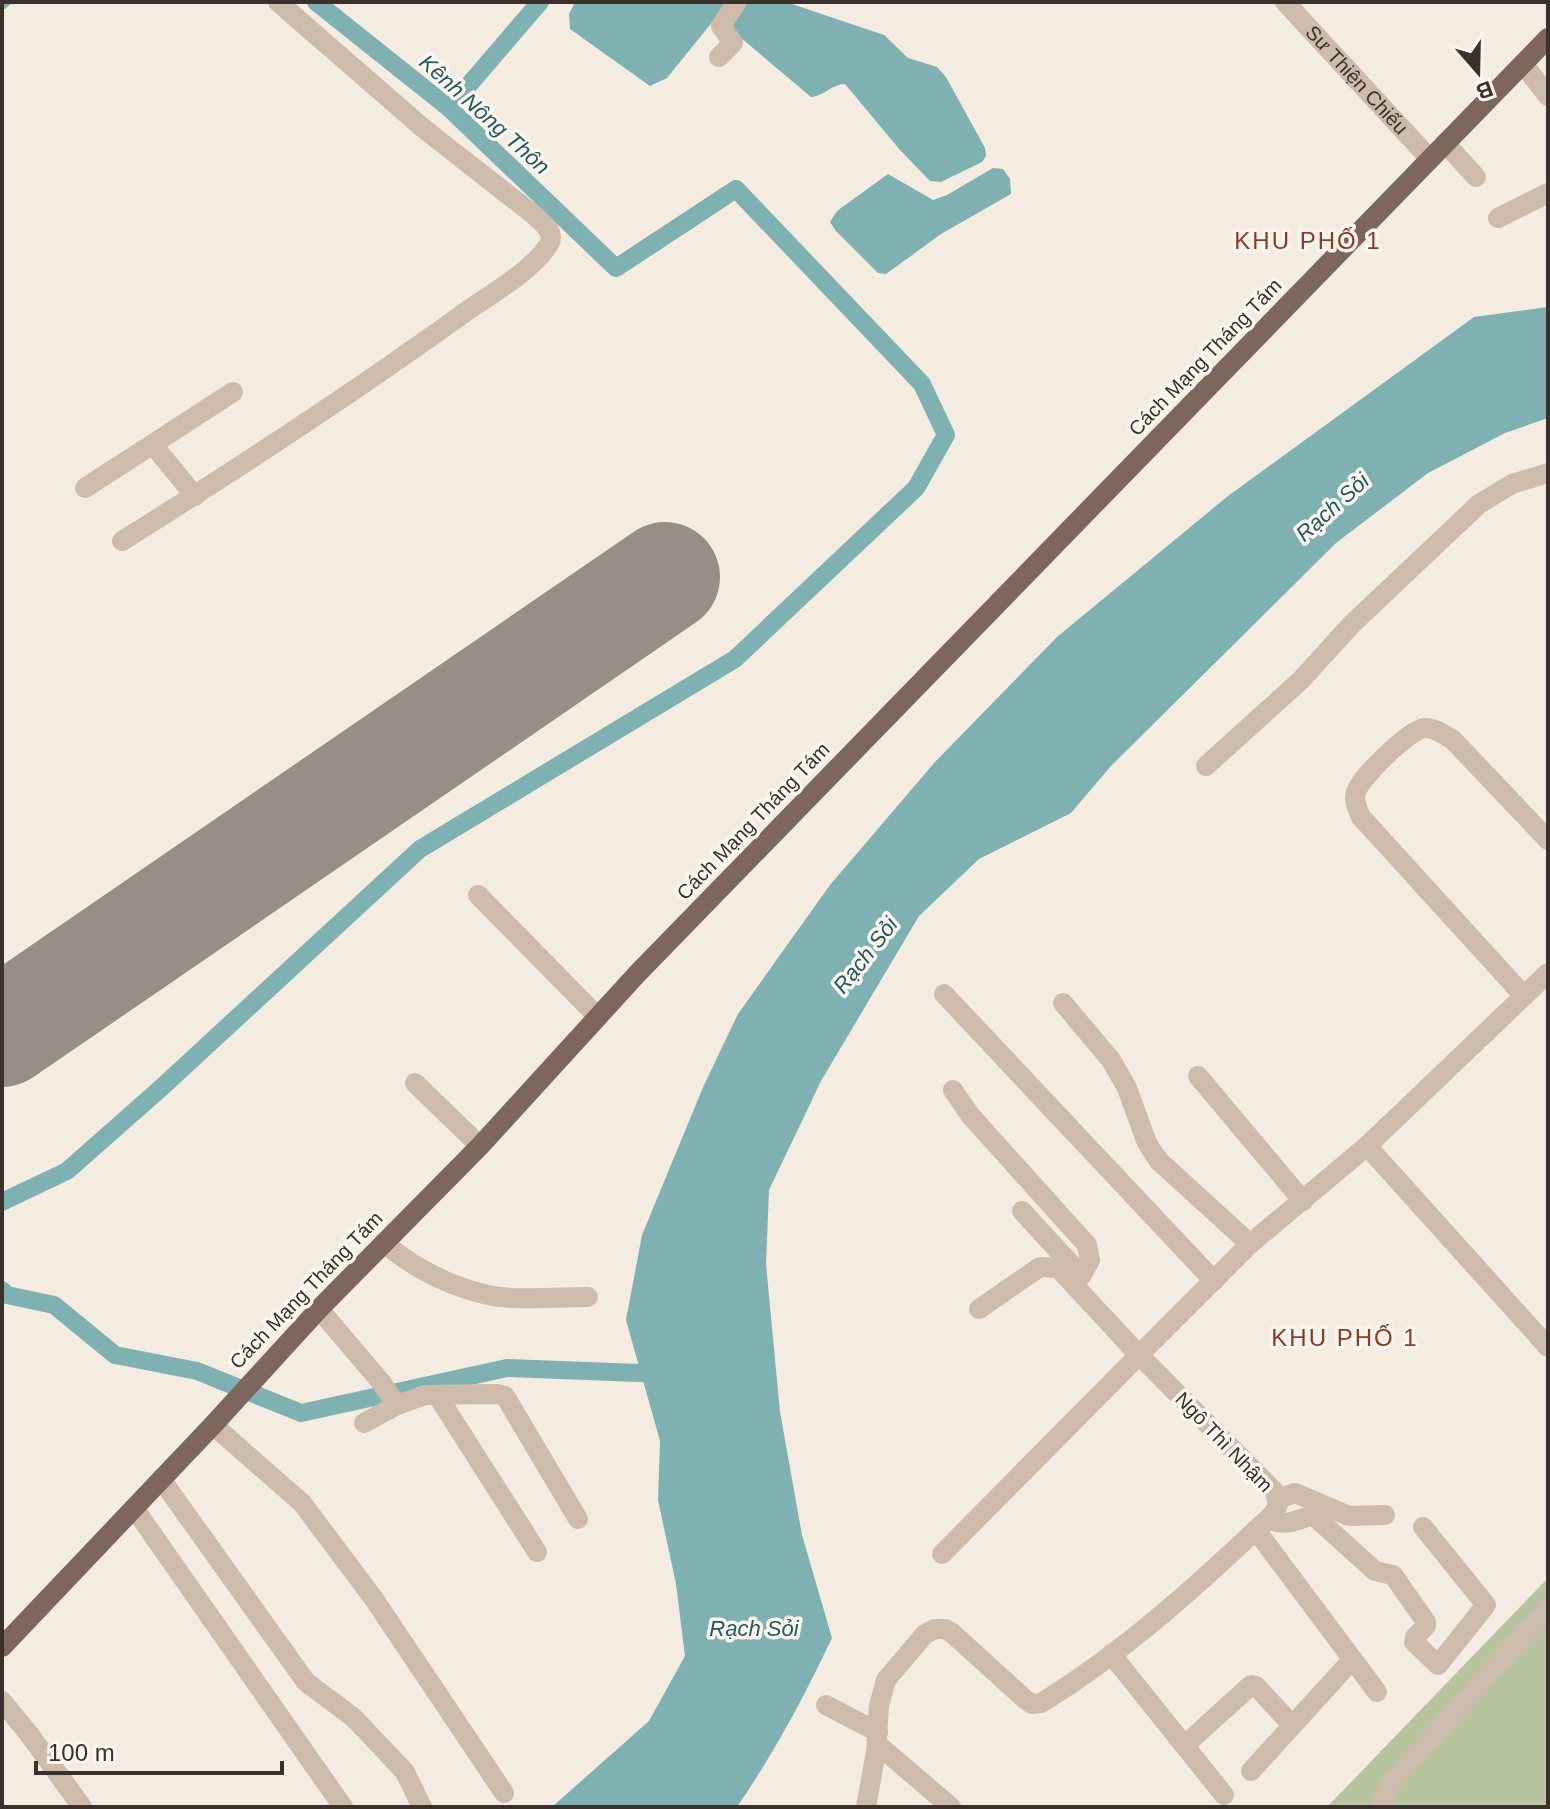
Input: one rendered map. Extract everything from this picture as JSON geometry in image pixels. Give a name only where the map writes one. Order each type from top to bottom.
[{"type":"main road","name":"Cách Mạng Tháng Tám","points":[[2,1647],[319,1309],[480,1146],[598,1017],[1548,38]]},
{"type":"street","points":[[122,541],[398,361],[531,264],[551,242],[552,235],[534,215],[423,128],[278,2]]},
{"type":"street","points":[[719,57],[733,43],[721,26],[737,2]]},
{"type":"street","name":"Sư Thiện Chiếu","points":[[1289,3],[1430,159]]},
{"type":"street","points":[[1523,64],[1548,96]]},
{"type":"street","points":[[1445,143],[1476,177]]},
{"type":"street","points":[[1498,218],[1548,193]]},
{"type":"street","points":[[85,488],[233,392]]},
{"type":"street","points":[[153,445],[195,496]]},
{"type":"street","points":[[1206,766],[1301,680],[1351,625],[1479,504],[1512,484],[1548,473]]},
{"type":"street","points":[[1524,996],[1361,817],[1356,806],[1356,792],[1380,760],[1410,733],[1426,728],[1436,729],[1453,740],[1548,840]]},
{"type":"street","points":[[478,895],[598,1017]]},
{"type":"street","points":[[942,1554],[1250,1244],[1367,1146],[1548,973]]},
{"type":"street","points":[[944,994],[1214,1281]]},
{"type":"street","points":[[1063,1003],[1111,1060],[1127,1088],[1147,1143],[1159,1161],[1250,1244]]},
{"type":"street","points":[[1198,1076],[1303,1201]]},
{"type":"street","points":[[415,1083],[480,1146]]},
{"type":"street","points":[[953,1090],[970,1115],[1087,1245],[1090,1260],[1081,1276]]},
{"type":"street","points":[[1367,1146],[1548,1347]]},
{"type":"street","points":[[1022,1211],[1143,1350]]},
{"type":"street","points":[[384,1243],[407,1262],[436,1278],[491,1296],[588,1297]]},
{"type":"street","points":[[979,1309],[1040,1267],[1049,1265],[1058,1268],[1143,1350]]},
{"type":"street","points":[[319,1309],[390,1394],[412,1398],[437,1395],[505,1396],[578,1519]]},
{"type":"street","name":"Ngô Thì Nhậm","points":[[866,1807],[879,1706],[886,1680],[925,1634],[935,1629],[952,1633],[1032,1704],[1041,1703],[1111,1654],[1192,1590],[1262,1525],[1278,1505],[1275,1492],[1143,1350]]},
{"type":"street","points":[[364,1423],[390,1394]]},
{"type":"street","points":[[437,1395],[537,1552]]},
{"type":"street","points":[[216,1421],[302,1503],[374,1599],[504,1793]]},
{"type":"street","points":[[161,1479],[306,1682],[354,1718],[405,1772],[422,1807]]},
{"type":"street","points":[[1278,1499],[1295,1493],[1349,1516],[1385,1515]]},
{"type":"street","points":[[134,1508],[343,1807]]},
{"type":"street","points":[[1262,1525],[1294,1523],[1313,1515],[1375,1571],[1393,1575],[1426,1622],[1414,1642],[1438,1665],[1486,1605],[1423,1527]]},
{"type":"street","points":[[1262,1525],[1352,1660],[1377,1692]]},
{"type":"street","points":[[1380,1807],[1391,1783],[1548,1608]]},
{"type":"street","points":[[1111,1654],[1224,1795]]},
{"type":"street","points":[[1251,1771],[1352,1660]]},
{"type":"street","points":[[1185,1745],[1251,1685],[1256,1686],[1292,1725]]},
{"type":"street","points":[[2,1701],[82,1807]]},
{"type":"street","points":[[826,1705],[877,1738],[951,1807]]},
{"type":"green space","points":[[1548,1578],[1548,1807],[1327,1807]]},
{"type":"water","points":[[575,2],[786,2],[884,35],[908,58],[937,67],[946,77],[985,148],[986,156],[982,162],[941,182],[930,181],[845,84],[811,97],[728,27],[713,21],[667,78],[650,86],[570,29],[569,14]]},
{"type":"water","points":[[993,168],[1003,169],[1010,179],[1011,194],[941,234],[886,274],[878,273],[830,222],[837,211],[888,174],[933,200]]},
{"type":"water","name":"Rạch Sỏi","points":[[1548,307],[1548,418],[1505,433],[1428,473],[1336,543],[1111,766],[1071,813],[979,859],[919,916],[821,1081],[769,1190],[766,1264],[780,1412],[802,1535],[832,1638],[788,1724],[737,1807],[552,1807],[649,1721],[685,1656],[676,1584],[658,1500],[660,1441],[626,1320],[642,1235],[704,1085],[738,1014],[830,885],[935,762],[1057,637],[1228,496],[1474,317]]},
{"type":"waterway","points":[[2,8],[9,2]]},
{"type":"waterway","name":"Kênh Nông Thôn","points":[[2,1202],[67,1171],[420,849],[735,659],[916,488],[946,435],[922,384],[736,189],[616,268],[449,108],[316,2]]},
{"type":"waterway","name":"Kênh Nông Thôn","points":[[449,108],[540,2]]},
{"type":"waterway","points":[[2,1290],[7,1295],[54,1305],[115,1355],[197,1371],[301,1413],[507,1368],[665,1374]]},
{"type":"runway","points":[[2,1032],[665,577]]},
{"type":"district","name":"KHU PHỐ 1","points":[[1308,241]]},
{"type":"district","name":"KHU PHỐ 1","points":[[1345,1338]]}]
